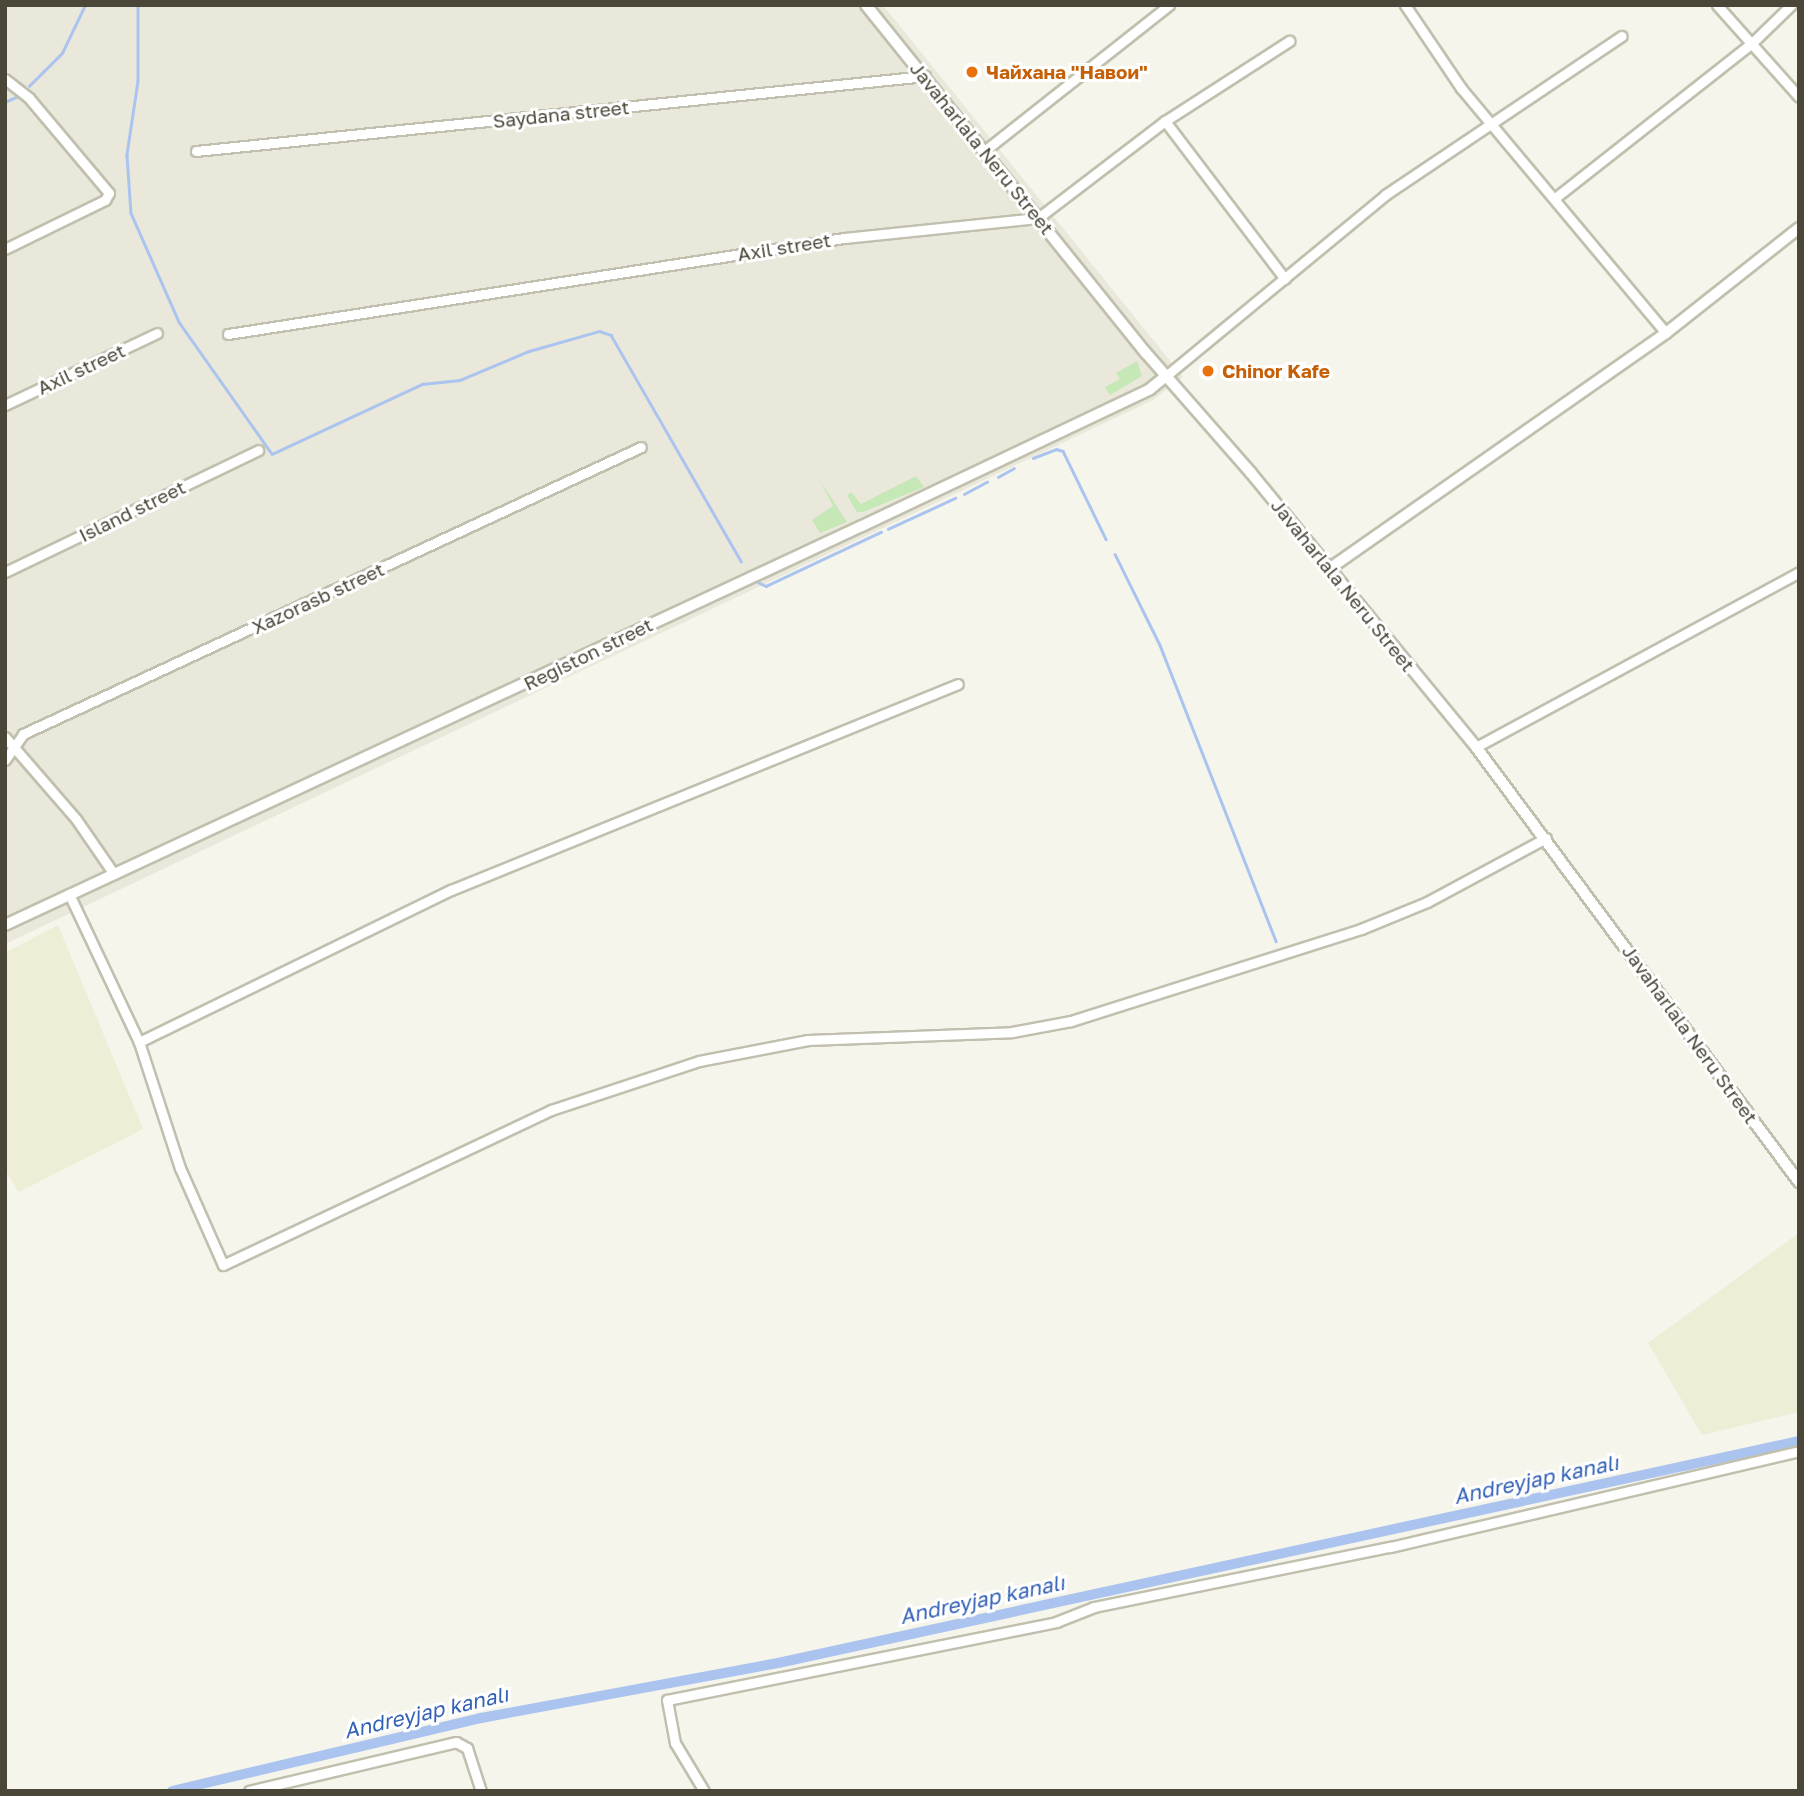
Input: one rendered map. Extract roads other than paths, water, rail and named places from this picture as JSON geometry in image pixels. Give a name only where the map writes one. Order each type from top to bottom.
[{"type":"street","name":"Javaharlala Neru Street","points":[[866,5],[983,152],[1476,747],[1799,1182]]},
{"type":"street","points":[[983,152],[1170,5]]},
{"type":"street","points":[[1405,5],[1461,88],[1492,120],[1666,333]]},
{"type":"street","points":[[1717,5],[1799,97]]},
{"type":"street","points":[[1555,198],[1753,43],[1791,5]]},
{"type":"street","points":[[1167,375],[1385,195],[1492,120],[1622,36]]},
{"type":"street","points":[[1038,218],[1165,121],[1289,41]]},
{"type":"street","name":"Saydana street","points":[[196,151],[925,76]]},
{"type":"street","points":[[5,79],[29,98],[107,186],[105,200],[5,249]]},
{"type":"street","points":[[1165,121],[1285,279]]},
{"type":"street","name":"Axil street","points":[[228,334],[844,238],[1038,218]]},
{"type":"street","points":[[1329,569],[1666,333],[1799,228]]},
{"type":"street","name":"Axil street","points":[[5,405],[157,333]]},
{"type":"street","name":"Registon street","points":[[5,925],[862,526],[1150,389],[1167,375]]},
{"type":"street","name":"Xazorasb street","points":[[5,761],[23,734],[641,446]]},
{"type":"street","name":"Island street","points":[[5,572],[258,450]]},
{"type":"street","points":[[1476,747],[1799,572]]},
{"type":"street","points":[[139,1042],[452,890],[958,684]]},
{"type":"street","points":[[5,737],[76,819],[114,874]]},
{"type":"street","points":[[69,894],[139,1042],[180,1168],[223,1265],[551,1110],[699,1061],[808,1040],[1012,1032],[1071,1021],[1361,929],[1427,902],[1546,838]]},
{"type":"street","points":[[704,1791],[675,1743],[667,1700],[1056,1622],[1094,1607],[1390,1547],[1799,1451]]},
{"type":"street","points":[[249,1791],[429,1745],[456,1742],[467,1748],[481,1791]]},
{"type":"waterway","points":[[29,86],[62,53],[85,5]]},
{"type":"waterway","points":[[138,5],[138,81],[127,155],[131,213],[179,322],[272,454],[422,384],[460,380],[529,351],[599,331],[611,335],[741,561]]},
{"type":"waterway","points":[[5,102],[16,97]]},
{"type":"waterway","points":[[1033,458],[1056,449],[1063,451],[1106,539]]},
{"type":"waterway","points":[[998,477],[1014,468]]},
{"type":"waterway","points":[[964,494],[987,482]]},
{"type":"waterway","points":[[888,529],[955,498]]},
{"type":"waterway","points":[[758,582],[766,586],[881,532]]},
{"type":"waterway","points":[[1115,554],[1160,645],[1276,941]]},
{"type":"waterway","name":"Andreyjap kanalı","points":[[172,1791],[481,1718],[778,1663],[1799,1441]]},
{"type":"place","name":"Чайхана \"Навои\"","points":[[972,72]]},
{"type":"place","name":"Chinor Kafe","points":[[1208,371]]}]
